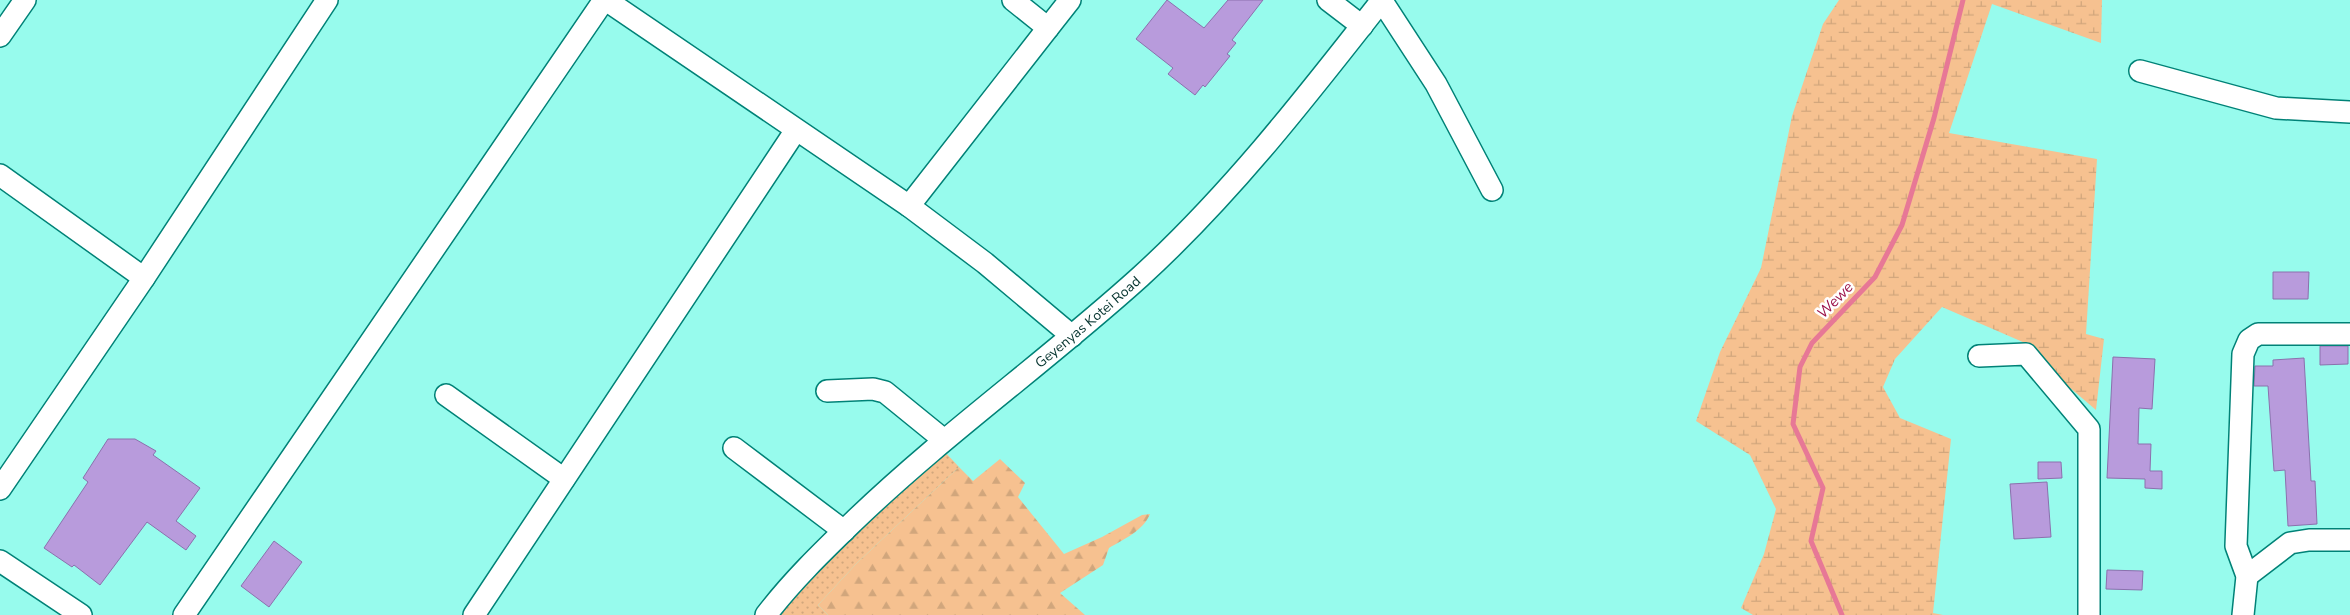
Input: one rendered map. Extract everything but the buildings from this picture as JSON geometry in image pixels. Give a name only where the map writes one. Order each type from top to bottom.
[{"type":"street","points":[[0,36],[25,0]]},
{"type":"street","points":[[0,488],[144,278],[327,0]]},
{"type":"street","points":[[184,615],[605,0],[909,206],[985,263],[1072,336]]},
{"type":"street","points":[[1013,0],[1048,28]]},
{"type":"street","points":[[909,206],[1070,0]]},
{"type":"street","points":[[1328,0],[1362,26]]},
{"type":"street","points":[[1382,1],[1436,84],[1492,190]]},
{"type":"street","name":"Geyenyas Kotei Road","points":[[766,615],[799,574],[901,475],[1072,336],[1140,276],[1227,192],[1382,1]]},
{"type":"street","points":[[2140,71],[2276,108],[2350,112]]},
{"type":"street","points":[[474,615],[796,130]]},
{"type":"street","points":[[0,175],[144,278]]},
{"type":"street","points":[[2243,615],[2247,576],[2236,546],[2243,354],[2249,340],[2258,334],[2350,334]]},
{"type":"street","points":[[1979,356],[2026,354],[2089,429],[2089,615]]},
{"type":"street","points":[[827,391],[873,389],[886,392],[944,440]]},
{"type":"street","points":[[446,395],[564,479]]},
{"type":"street","points":[[734,448],[844,530]]},
{"type":"street","points":[[2247,576],[2290,543],[2309,540],[2350,540]]},
{"type":"street","points":[[0,561],[81,615]]},
{"type":"green space","points":[[1839,0],[2102,0],[2101,43],[1992,4],[1949,133],[2097,159],[2086,334],[2104,339],[2096,410],[2062,381],[2032,346],[1942,307],[1895,359],[1883,387],[1900,418],[1951,439],[1933,613],[1943,615],[1753,615],[1741,608],[1764,554],[1776,509],[1750,455],[1696,421],[1720,352],[1761,268],[1792,116],[1823,24]]},
{"type":"green space","points":[[943,450],[959,467],[857,563],[818,605],[828,615],[775,615],[815,569]]},
{"type":"green space","points":[[1000,459],[1025,483],[1018,497],[1064,554],[1102,537],[1142,515],[1150,514],[1138,530],[1109,548],[1103,565],[1060,593],[1085,615],[828,615],[818,605],[857,563],[959,467],[973,481]]},
{"type":"waterway","name":"Wewe","points":[[1842,615],[1811,541],[1823,488],[1793,424],[1800,367],[1812,343],[1875,277],[1902,225],[1934,118],[1963,0]]}]
